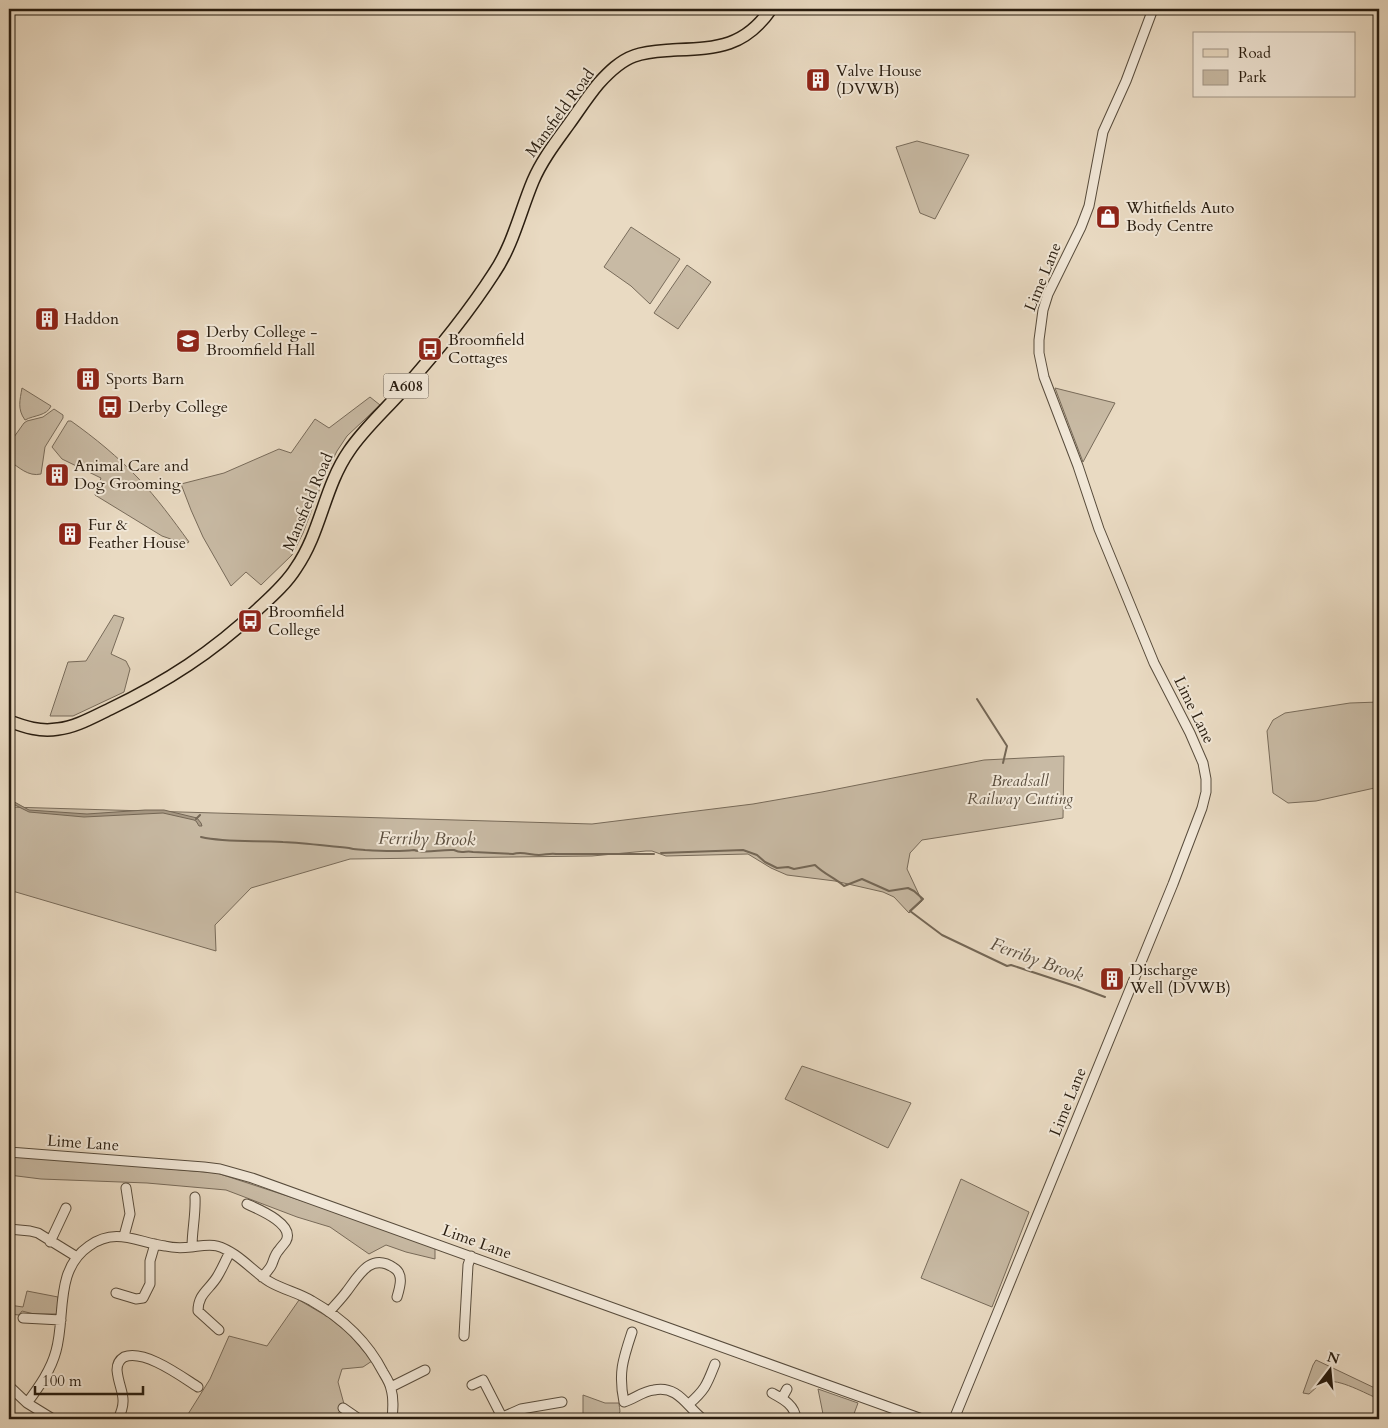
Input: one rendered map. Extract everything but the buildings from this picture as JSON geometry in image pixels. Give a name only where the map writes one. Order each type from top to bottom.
[{"type":"main road","name":"Mansfield Road","points":[[9,720],[28,727],[45,730],[66,728],[84,721],[177,673],[197,660],[251,616],[287,580],[301,561],[311,541],[331,485],[348,452],[418,373],[460,321],[493,275],[509,247],[542,163],[558,138],[598,85],[611,71],[634,56],[662,50],[708,48],[737,40],[753,30],[771,9]]},
{"type":"street","name":"Lime Lane","points":[[954,1419],[1173,884],[1198,820],[1206,792],[1203,763],[1190,733],[1154,663],[1103,538],[1044,377],[1039,353],[1039,332],[1048,294],[1081,227],[1089,206],[1103,132],[1126,81],[1153,9]]},
{"type":"street","name":"Lime Lane","points":[[9,1152],[204,1167],[220,1169],[252,1178],[922,1419]]},
{"type":"street","points":[[124,1236],[130,1214],[126,1188]]},
{"type":"street","points":[[192,1247],[196,1208],[194,1197]]},
{"type":"street","points":[[246,1204],[262,1211],[284,1226],[287,1234],[292,1239],[278,1250],[272,1265],[262,1277]]},
{"type":"street","points":[[50,1242],[66,1208]]},
{"type":"street","points":[[9,1229],[38,1233],[77,1257]]},
{"type":"street","points":[[27,1403],[50,1367],[58,1341],[62,1297],[71,1264],[89,1246],[101,1239],[124,1236],[171,1247],[218,1246],[230,1252],[277,1286],[308,1299],[329,1312],[361,1338],[378,1362],[393,1397],[392,1419]]},
{"type":"street","points":[[116,1293],[136,1299],[144,1298],[150,1284],[150,1261],[155,1244]]},
{"type":"street","points":[[219,1330],[198,1311],[198,1303],[201,1296],[214,1281],[230,1252]]},
{"type":"street","points":[[464,1336],[468,1265],[471,1256]]},
{"type":"street","points":[[329,1312],[363,1269],[378,1262],[396,1269],[400,1278],[397,1296]]},
{"type":"street","points":[[22,1318],[61,1320]]},
{"type":"street","points":[[632,1332],[623,1345],[621,1382],[624,1402],[654,1389],[670,1391],[689,1404],[694,1412],[703,1419]]},
{"type":"street","points":[[118,1419],[121,1412],[123,1393],[117,1369],[118,1363],[125,1357],[135,1356],[156,1361],[198,1387]]},
{"type":"street","points":[[689,1404],[706,1388],[716,1364]]},
{"type":"street","points":[[390,1387],[425,1370]]},
{"type":"street","points":[[701,1372],[710,1376]]},
{"type":"street","points":[[472,1385],[483,1380],[500,1418],[521,1408],[562,1402]]},
{"type":"street","points":[[9,1386],[27,1403],[53,1419]]},
{"type":"street","points":[[782,1398],[787,1389]]},
{"type":"street","points":[[772,1393],[782,1398],[794,1410],[796,1419]]},
{"type":"street","points":[[343,1408],[360,1419]]},
{"type":"green space","points":[[917,141],[969,155],[935,219],[920,213],[896,147]]},
{"type":"green space","points":[[631,227],[680,259],[650,304],[631,286],[604,267]]},
{"type":"green space","points":[[687,265],[711,282],[678,329],[654,313]]},
{"type":"green space","points":[[22,388],[51,406],[47,412],[25,420],[20,408]]},
{"type":"green space","points":[[1055,388],[1115,403],[1083,462]]},
{"type":"green space","points":[[370,397],[380,405],[347,436],[337,451],[292,555],[261,585],[246,572],[231,586],[203,537],[181,484],[224,473],[279,449],[291,453],[315,419],[329,428]]},
{"type":"green space","points":[[54,409],[63,415],[63,418],[45,447],[41,474],[28,473],[9,461],[9,444],[24,423],[43,417]]},
{"type":"green space","points":[[68,421],[71,421],[97,441],[130,470],[158,501],[189,542],[185,544],[162,536],[95,495],[101,478],[62,459],[52,447]]},
{"type":"green space","points":[[114,615],[124,618],[111,654],[126,661],[130,669],[124,692],[73,716],[50,716],[68,662],[86,661]]},
{"type":"green space","points":[[1379,702],[1379,787],[1316,801],[1288,803],[1273,793],[1267,731],[1273,720],[1285,713],[1350,703]]},
{"type":"green space","name":"Breadsall Railway Cutting","points":[[1064,756],[1063,818],[922,840],[910,853],[907,869],[922,901],[909,913],[894,897],[883,892],[835,881],[787,875],[748,854],[666,856],[646,851],[592,856],[350,859],[251,888],[215,925],[216,951],[9,890],[9,807],[592,824],[753,804],[984,760]]},
{"type":"green space","points":[[802,1066],[911,1103],[888,1148],[785,1099]]},
{"type":"green space","points":[[9,1155],[217,1173],[435,1247],[435,1259],[386,1245],[369,1254],[330,1227],[297,1217],[226,1190],[147,1183],[41,1179],[9,1175]]},
{"type":"green space","points":[[961,1179],[1029,1212],[992,1307],[921,1278]]},
{"type":"green space","points":[[27,1291],[58,1297],[57,1314],[34,1314],[22,1311],[19,1315],[9,1314],[9,1305],[23,1307]]},
{"type":"green space","points":[[299,1300],[328,1317],[349,1334],[372,1361],[363,1367],[342,1369],[338,1382],[344,1404],[338,1414],[322,1419],[185,1419],[210,1379],[229,1336],[267,1346]]},
{"type":"green space","points":[[1316,1360],[1379,1390],[1379,1399],[1345,1384],[1331,1381],[1323,1383],[1309,1394],[1303,1393]]},
{"type":"green space","points":[[818,1389],[858,1403],[852,1419],[824,1419]]},
{"type":"green space","points":[[583,1395],[605,1403],[619,1403],[620,1412],[608,1419],[583,1419]]},
{"type":"shaded area","points":[[9,799],[29,810],[87,814],[164,810],[197,818],[202,826],[199,826],[194,820],[163,813],[84,817],[29,812],[9,802]]},
{"type":"waterway","points":[[977,699],[1007,746],[1003,763]]},
{"type":"waterway","name":"Ferriby Brook","points":[[196,819],[200,815]]},
{"type":"waterway","name":"Ferriby Brook","points":[[201,837],[221,840],[291,842],[383,851],[454,850],[461,852],[539,855],[654,854]]},
{"type":"waterway","name":"Ferriby Brook","points":[[661,853],[743,850],[757,855],[765,862],[777,868],[788,867],[794,869],[815,865],[844,886],[862,879],[889,891],[908,888],[923,899],[910,911],[942,935],[1007,966],[1011,965],[1105,997]]},
{"type":"place","name":"Valve House (DVWB)","points":[[818,80]]},
{"type":"place","name":"Whitfields Auto Body Centre","points":[[1108,217]]},
{"type":"place","name":"Haddon","points":[[47,319]]},
{"type":"place","name":"Derby College - Broomfield Hall","points":[[188,341]]},
{"type":"place","name":"Broomfield Cottages","points":[[430,349]]},
{"type":"place","name":"Sports Barn","points":[[88,379]]},
{"type":"place","name":"Derby College","points":[[110,407]]},
{"type":"place","name":"Animal Care and Dog Grooming","points":[[57,475]]},
{"type":"place","name":"Fur & Feather House","points":[[70,534]]},
{"type":"place","name":"Broomfield College","points":[[250,621]]},
{"type":"place","name":"Discharge Well (DVWB)","points":[[1112,979]]}]
